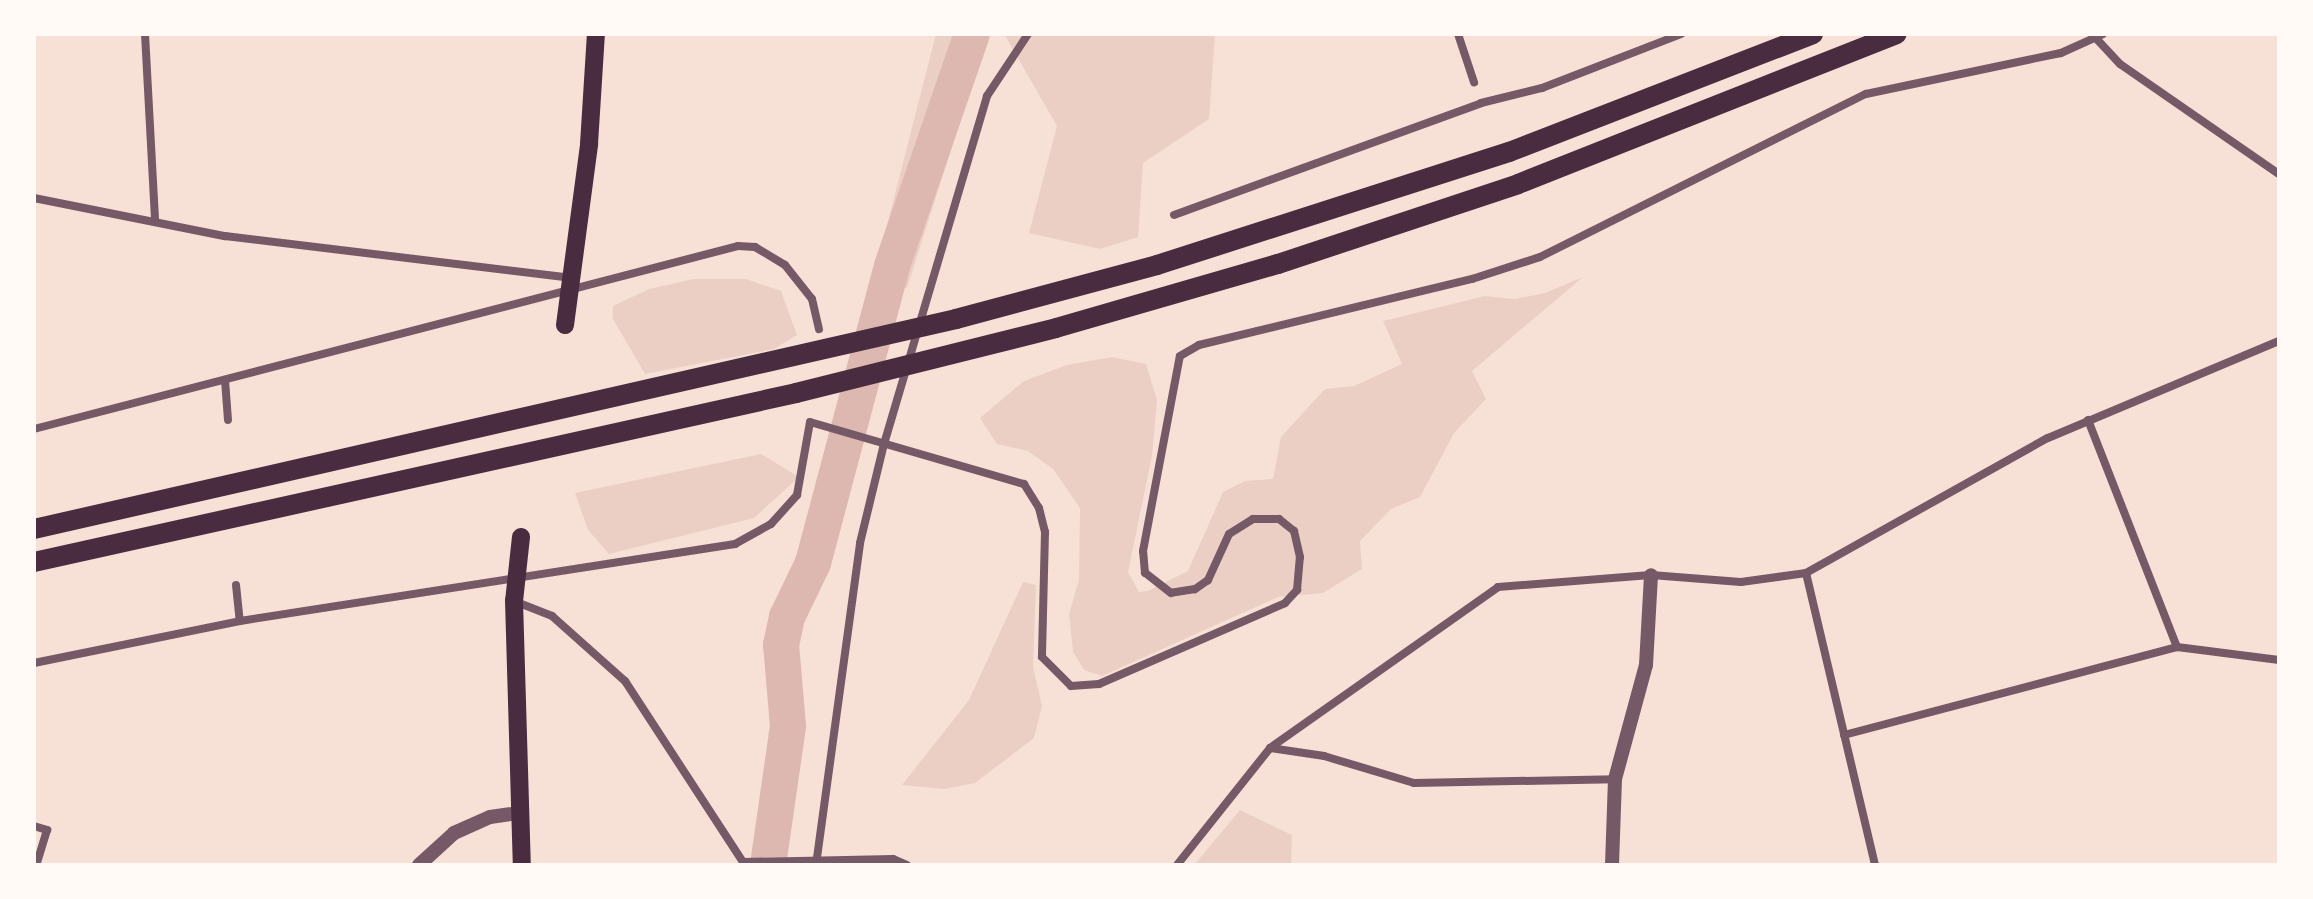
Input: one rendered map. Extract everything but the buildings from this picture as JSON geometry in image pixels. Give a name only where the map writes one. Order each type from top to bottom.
[{"type":"highway","points":[[34,529],[788,359],[956,319],[1157,265],[1386,194],[1813,34]]},
{"type":"highway","points":[[34,562],[959,354],[1278,264],[1518,184],[1896,34]]},
{"type":"main road","points":[[565,325],[589,144],[596,34]]},
{"type":"main road","points":[[521,537],[514,601],[522,865]]},
{"type":"street","points":[[145,34],[153,113],[155,219]]},
{"type":"street","points":[[816,862],[860,543],[884,444],[987,96],[1028,34]]},
{"type":"street","points":[[1458,34],[1474,82]]},
{"type":"street","points":[[1174,215],[1481,103],[1542,88],[1681,34]]},
{"type":"street","points":[[34,663],[240,621],[515,581],[735,544],[771,524],[797,495],[810,422],[1024,484],[1039,508],[1045,532],[1042,657],[1071,686],[1099,684],[1285,603],[1297,590],[1300,557],[1294,531],[1279,519],[1253,519],[1229,534],[1208,580],[1195,589],[1171,593],[1145,573],[1143,551],[1180,356],[1199,345],[1472,279],[1540,257],[1866,94],[2046,57],[2096,36],[2120,64],[2279,174]]},
{"type":"street","points":[[34,198],[155,219],[225,236],[570,286]]},
{"type":"street","points":[[34,429],[570,286],[738,246],[755,247],[797,278],[816,308],[819,329]]},
{"type":"street","points":[[1177,865],[1270,748],[1498,587],[1651,575],[1741,582],[1806,573],[1852,552],[1980,474],[2088,420],[2279,341]]},
{"type":"street","points":[[225,380],[228,420]]},
{"type":"street","points":[[2088,420],[2177,647]]},
{"type":"street","points":[[1806,573],[1875,865]]},
{"type":"street","points":[[1612,865],[1615,779],[1646,665],[1651,575]]},
{"type":"street","points":[[236,585],[240,621]]},
{"type":"street","points":[[514,601],[552,616],[625,681],[742,864],[893,859],[907,865]]},
{"type":"street","points":[[1844,735],[2177,647],[2279,660]]},
{"type":"street","points":[[1270,748],[1324,756],[1414,783],[1615,779]]},
{"type":"street","points":[[419,865],[454,833],[490,817],[520,813]]},
{"type":"street","points":[[34,826],[47,830],[36,865]]},
{"type":"shaded area","points":[[936,34],[988,34],[907,288],[873,280]]},
{"type":"shaded area","points":[[1004,34],[1215,34],[1209,119],[1143,163],[1138,237],[1100,249],[1029,233],[1057,126]]},
{"type":"shaded area","points":[[1583,277],[1472,371],[1486,399],[1454,433],[1420,497],[1391,509],[1360,541],[1362,569],[1323,593],[1278,597],[1102,676],[1084,670],[1073,652],[1069,614],[1079,580],[1080,508],[1053,469],[1028,451],[997,444],[980,418],[1024,381],[1067,365],[1112,357],[1146,364],[1157,400],[1152,456],[1128,572],[1139,592],[1148,591],[1188,571],[1223,492],[1245,481],[1273,479],[1281,437],[1325,389],[1354,386],[1402,364],[1383,321],[1485,296],[1515,299],[1545,293]]},
{"type":"shaded area","points":[[694,279],[746,279],[781,291],[797,335],[774,349],[645,374],[613,319],[613,306],[649,289]]},
{"type":"shaded area","points":[[761,454],[799,477],[754,518],[609,554],[588,530],[575,493]]},
{"type":"shaded area","points":[[1023,582],[1036,585],[1033,667],[1042,706],[1034,738],[975,783],[945,789],[902,785],[969,700]]},
{"type":"shaded area","points":[[1240,810],[1292,835],[1291,865],[1194,865]]},
{"type":"waterway","points":[[768,865],[788,726],[781,645],[787,617],[813,563],[892,266],[972,34]]}]
